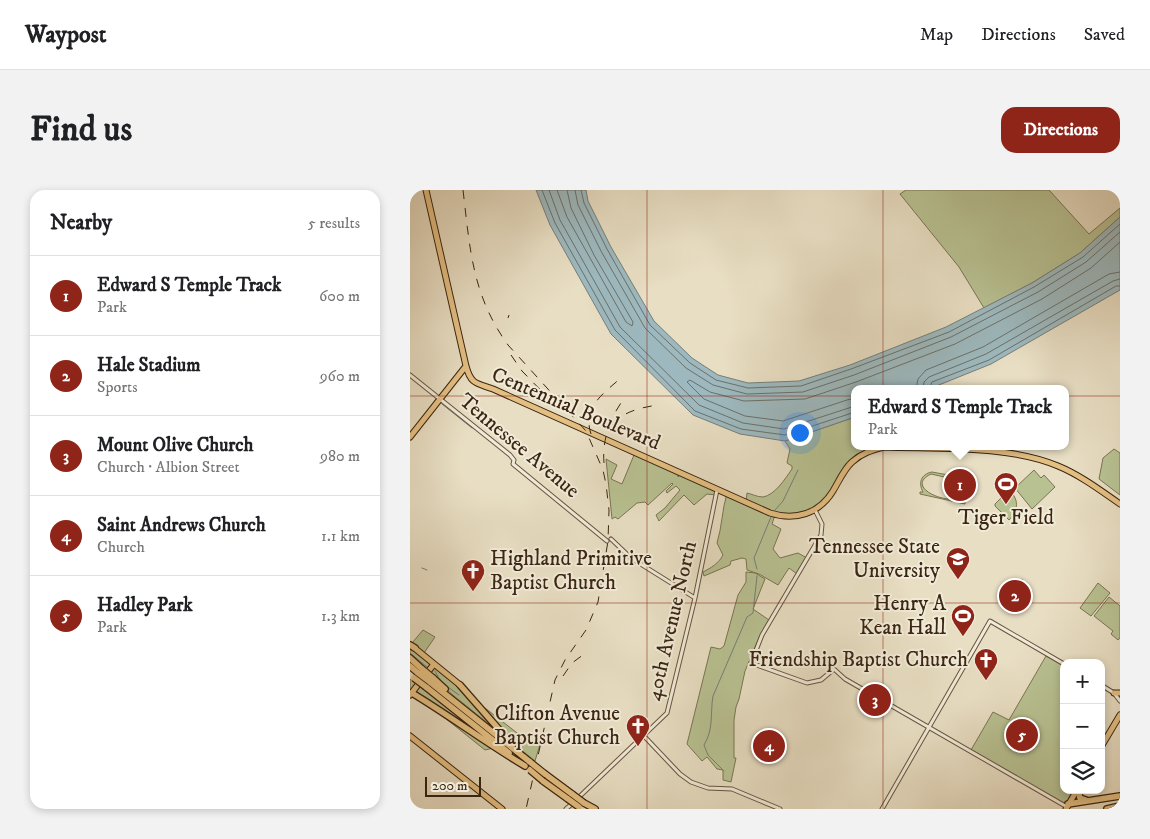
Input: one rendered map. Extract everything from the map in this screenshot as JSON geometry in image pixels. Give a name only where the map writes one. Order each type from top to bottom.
[{"type":"highway","points":[[410,658],[416,673]]},
{"type":"highway","points":[[410,666],[416,673],[522,755]]},
{"type":"highway","points":[[430,682],[543,781],[582,806],[595,809]]},
{"type":"highway","points":[[460,686],[522,755],[528,766]]},
{"type":"highway","points":[[411,693],[444,713],[491,746],[546,774],[570,797]]},
{"type":"highway","points":[[1078,794],[1080,798],[1088,801]]},
{"type":"highway","points":[[1067,807],[1088,801],[1120,796]]},
{"type":"highway","points":[[1108,809],[1120,806]]},
{"type":"main road","name":"Centennial Boulevard","points":[[426,190],[466,366],[471,379],[479,385],[770,513],[782,517],[796,516],[815,510]]},
{"type":"main road","points":[[410,436],[466,366]]},
{"type":"main road","points":[[815,510],[830,496],[852,462],[871,450]]},
{"type":"main road","points":[[956,450],[1004,452],[1040,460],[1058,466],[1120,504]]},
{"type":"main road","points":[[412,646],[460,686]]},
{"type":"main road","points":[[411,693],[434,664]]},
{"type":"main road","points":[[1105,740],[1120,715]]},
{"type":"main road","points":[[410,736],[502,809]]},
{"type":"main road","points":[[1067,807],[1075,794]]},
{"type":"street","name":"Tennessee Avenue","points":[[410,375],[510,455],[514,460],[513,464],[607,541]]},
{"type":"street","name":"40th Avenue North","points":[[566,809],[667,713],[695,598],[718,489]]},
{"type":"street","points":[[815,510],[822,525],[821,535],[762,635],[751,663],[808,682],[821,680],[834,670],[844,679],[1067,807]]},
{"type":"street","points":[[611,539],[631,558],[695,598]]},
{"type":"street","points":[[882,809],[990,621],[1060,662]]},
{"type":"street","points":[[1105,687],[1117,693],[1120,701]]},
{"type":"street","points":[[643,736],[680,774],[691,782],[708,788],[732,789],[780,809]]},
{"type":"green space","points":[[906,190],[1049,190],[1089,234],[1120,208],[1120,217],[1080,253],[1032,283],[984,308],[959,267],[900,194]]},
{"type":"green space","points":[[851,418],[851,450],[878,450],[852,462],[833,492],[808,513],[775,515],[772,524],[781,529],[773,549],[780,558],[798,553],[807,558],[797,574],[789,568],[778,585],[759,574],[747,570],[746,559],[742,558],[731,561],[730,565],[704,576],[703,572],[714,565],[723,555],[717,543],[727,493],[746,502],[747,493],[763,497],[772,493],[792,469],[792,466],[787,463],[790,449],[785,441]]},
{"type":"green space","points":[[627,449],[678,474],[678,477],[682,473],[717,489],[716,495],[707,494],[694,505],[684,495],[659,521],[656,515],[665,508],[680,490],[676,486],[667,493],[666,491],[672,483],[648,505],[645,502],[637,503],[618,519],[615,517],[612,519],[606,459],[617,465],[611,479],[622,484],[634,455],[626,451]]},
{"type":"green space","points":[[1114,449],[1120,453],[1120,495],[1099,479],[1103,458]]},
{"type":"green space","points":[[1034,470],[1041,478],[1044,475],[1055,487],[1032,509],[1015,488]]},
{"type":"green space","points":[[932,472],[959,477],[966,481],[969,490],[967,497],[962,501],[965,504],[920,494],[920,492],[923,492],[921,485],[922,479]],"holes":[[[931,474],[962,481],[966,487],[965,495],[951,499],[933,495],[922,485],[924,479]]]},
{"type":"green space","name":"Tiger Field","points":[[1009,490],[1015,497],[1016,508],[1009,520],[995,504]]},
{"type":"green space","points":[[746,572],[755,573],[765,579],[753,609],[769,620],[745,671],[736,707],[734,758],[736,758],[731,782],[723,780],[723,770],[717,769],[707,757],[702,761],[687,744],[711,647],[720,649],[724,646],[738,595],[746,582]]},
{"type":"green space","points":[[1022,579],[1032,592],[1008,612],[998,600]]},
{"type":"green space","points":[[1098,583],[1110,593],[1091,616],[1080,608]]},
{"type":"green space","points":[[1109,597],[1120,606],[1120,638],[1118,640],[1111,634],[1113,631],[1094,616]]},
{"type":"green space","points":[[423,630],[435,637],[424,653],[412,643]]},
{"type":"green space","points":[[410,647],[530,743],[541,741],[535,761],[454,696],[410,656]]},
{"type":"green space","points":[[1046,656],[1060,664],[1060,794],[1071,794],[1065,805],[971,750],[993,712],[1009,720]]},
{"type":"green space","points":[[410,679],[498,747],[485,750],[410,690]]},
{"type":"water","points":[[536,190],[586,190],[588,201],[611,247],[654,321],[692,358],[718,375],[748,383],[799,381],[850,365],[946,327],[1032,283],[1080,253],[1120,217],[1120,290],[991,364],[939,385],[851,385],[851,418],[785,441],[740,434],[693,415],[611,334],[550,225]]},
{"type":"waterway","points":[[442,404],[472,428]]},
{"type":"waterway","points":[[545,464],[570,487]]},
{"type":"waterway","points":[[775,510],[783,501],[798,470]]},
{"type":"waterway","points":[[757,569],[754,558],[771,517]]},
{"type":"waterway","points":[[422,568],[427,570]]},
{"type":"waterway","points":[[724,771],[708,755],[704,745],[709,733],[713,696],[747,617],[753,613],[757,576]]},
{"type":"waterway","points":[[410,653],[427,667]]},
{"type":"waterway","points":[[435,671],[441,682],[459,695]]},
{"type":"railway","points":[[463,190],[471,252],[480,290],[487,308],[508,345],[586,431],[603,470],[609,510],[608,541],[598,602],[586,630],[565,660],[555,680],[526,809]]},
{"type":"railway","points":[[511,355],[522,371],[557,407]]},
{"type":"railway","points":[[591,434],[589,424],[592,408],[596,401],[622,377]]},
{"type":"railway","points":[[604,463],[604,446],[608,430],[614,414],[623,400]]},
{"type":"railway","points":[[612,425],[627,413],[657,405]]},
{"type":"railway","points":[[563,676],[572,663],[587,652]]},
{"type":"place","name":"Edward S Temple Track","points":[[960,485]]},
{"type":"place","name":"Tiger Field","points":[[1006,505]]},
{"type":"place","name":"Tennessee State University","points":[[958,580]]},
{"type":"place","name":"Highland Primitive Baptist Church","points":[[473,592]]},
{"type":"place","name":"Hale Stadium","points":[[1015,596]]},
{"type":"place","name":"Henry A Kean Hall","points":[[963,637]]},
{"type":"place","name":"Friendship Baptist Church","points":[[986,681]]},
{"type":"place","name":"Mount Olive Church","points":[[875,700]]},
{"type":"place","name":"Hadley Park","points":[[1022,735]]},
{"type":"place","name":"Saint Andrews Church","points":[[769,746]]},
{"type":"place","name":"Clifton Avenue Baptist Church","points":[[638,747]]}]
